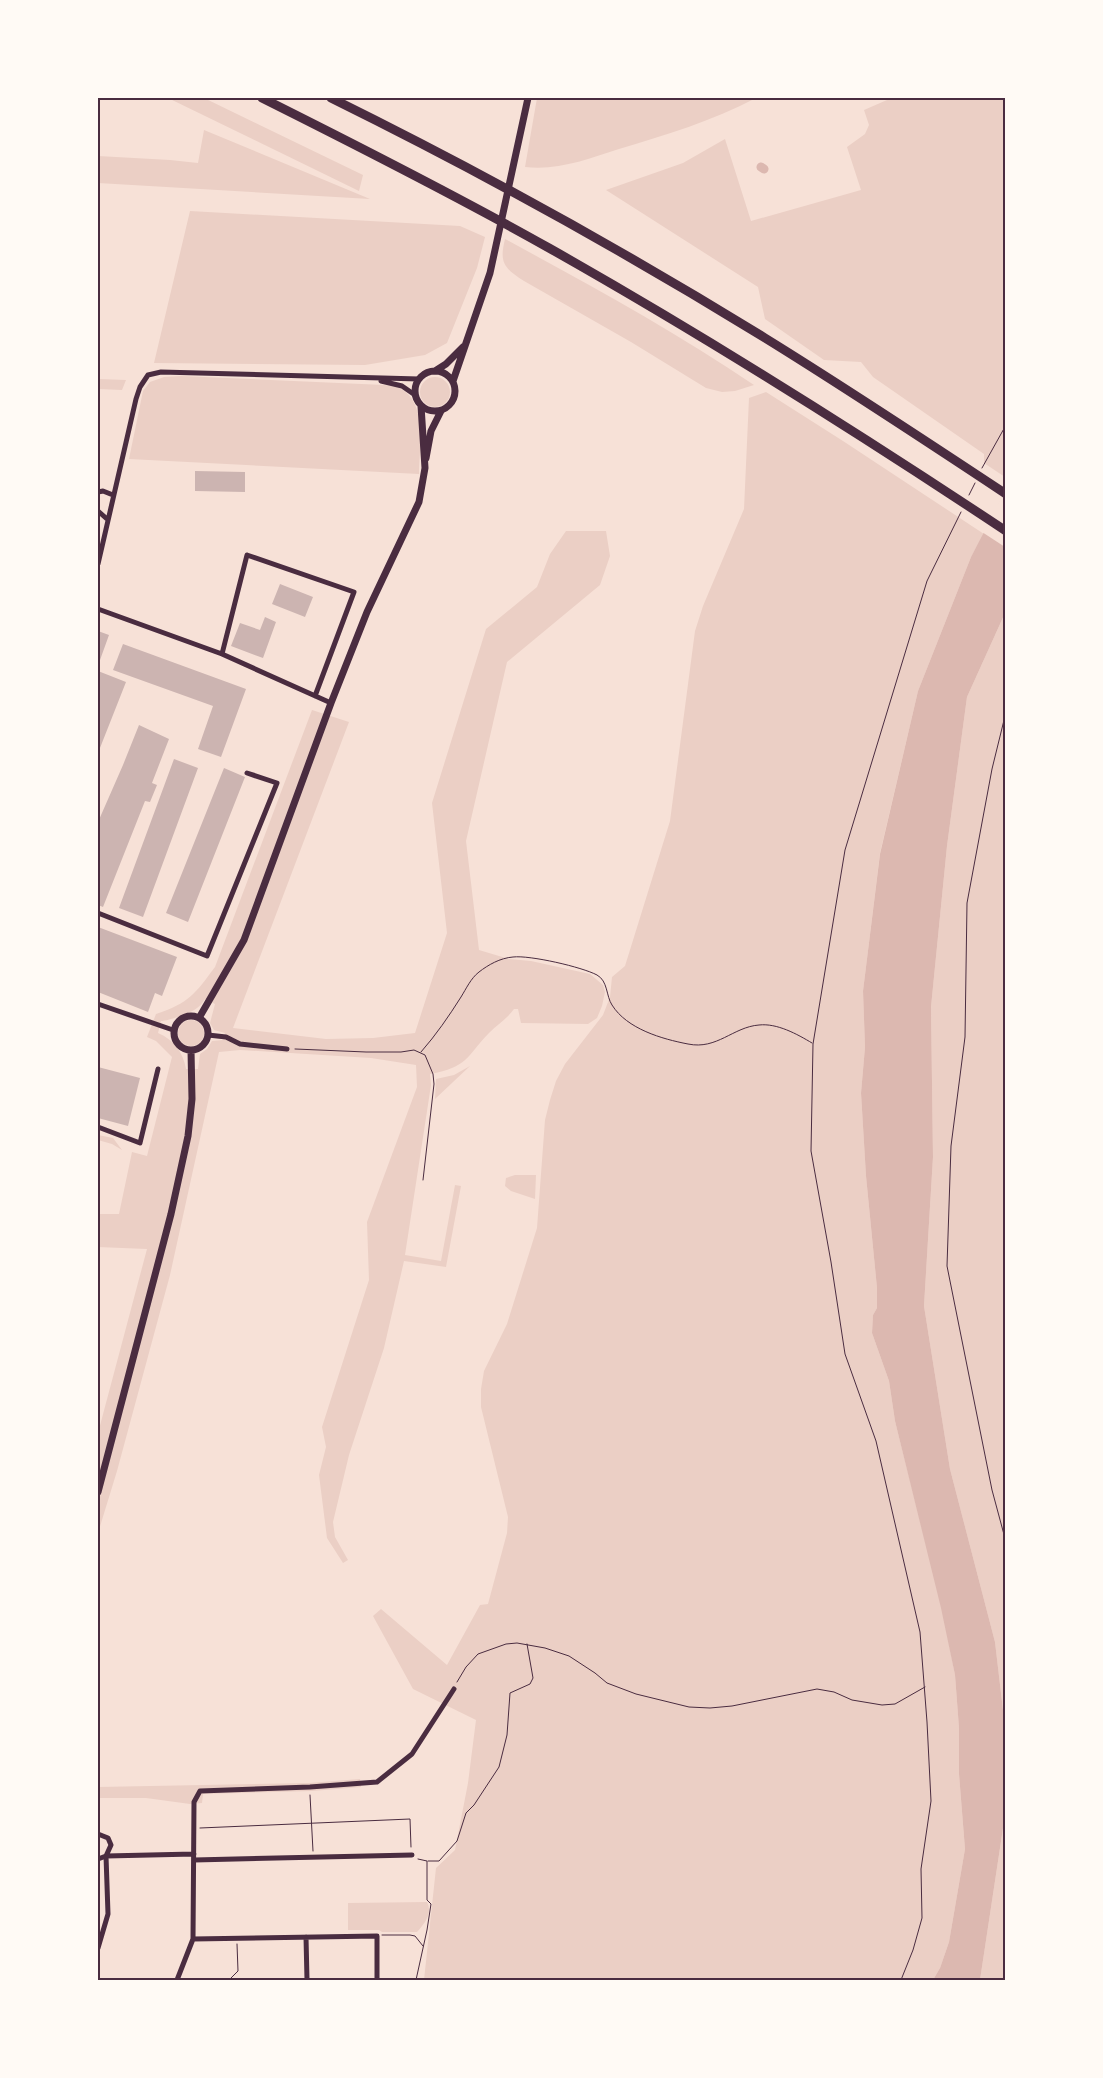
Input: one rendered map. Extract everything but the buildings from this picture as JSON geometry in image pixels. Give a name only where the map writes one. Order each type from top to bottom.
[{"type":"highway","points":[[262,98],[441,188],[550,248],[748,365],[1006,531]]},
{"type":"highway","points":[[331,98],[456,161],[566,221],[765,338],[1006,494]]},
{"type":"main road","points":[[453,381],[490,273],[528,98]]},
{"type":"main road","points":[[426,461],[421,406],[415,395],[419,379],[446,364],[464,345]]},
{"type":"main road","points":[[421,406],[430,411],[441,411],[447,409],[455,399],[456,386],[453,381],[448,375],[435,371]]},
{"type":"main road","points":[[199,1018],[244,940],[331,703],[367,612],[419,502],[431,431],[441,411]]},
{"type":"main road","points":[[192,1015],[199,1018],[205,1023],[208,1035],[202,1046],[191,1050],[184,1049],[177,1044],[173,1030],[182,1018],[192,1015]]},
{"type":"main road","points":[[98,1492],[174,1205],[188,1136],[191,1108],[191,1050]]},
{"type":"street","points":[[98,564],[136,399],[140,387],[148,374],[161,372],[419,379]]},
{"type":"street","points":[[373,379],[402,386],[415,395]]},
{"type":"street","points":[[98,492],[103,491],[113,495]]},
{"type":"street","points":[[98,511],[107,519]]},
{"type":"street","points":[[222,654],[247,555],[354,592],[315,696]]},
{"type":"street","points":[[98,609],[222,654],[331,703]]},
{"type":"street","points":[[98,913],[207,956],[277,783],[247,772]]},
{"type":"street","points":[[98,1004],[173,1030]]},
{"type":"street","points":[[208,1035],[226,1037],[240,1044],[286,1049]]},
{"type":"street","points":[[98,1128],[140,1143],[158,1069]]},
{"type":"street","points":[[176,1980],[193,1939],[194,1802],[200,1791],[310,1787],[377,1782],[412,1754],[454,1689]]},
{"type":"street","points":[[98,1834],[104,1835],[110,1841],[110,1849],[106,1856],[108,1914],[98,1948]]},
{"type":"street","points":[[98,1859],[106,1856],[412,1855]]},
{"type":"street","points":[[193,1939],[377,1936],[377,1980]]},
{"type":"street","points":[[306,1937],[307,1980]]},
{"type":"path","points":[[980,473],[1006,425]]},
{"type":"path","points":[[969,495],[977,480]]},
{"type":"path","points":[[901,1980],[913,1950],[922,1918],[921,1869],[930,1801],[925,1687],[920,1632],[876,1441],[845,1354],[831,1262],[810,1151],[813,1044],[845,850],[927,581],[961,512]]},
{"type":"path","points":[[1006,712],[992,769],[967,903],[965,1037],[950,1146],[947,1266],[992,1490],[1006,1542]]},
{"type":"path","points":[[421,1052],[436,1035],[477,974],[494,962],[513,956],[580,969],[598,976],[604,981],[613,1007],[630,1024],[647,1032],[688,1044],[709,1045],[760,1024],[774,1026],[790,1032],[813,1044]]},
{"type":"path","points":[[286,1049],[366,1052],[414,1050],[425,1055],[433,1074],[434,1084],[423,1180]]},
{"type":"path","points":[[454,1689],[466,1667],[478,1654],[506,1644],[527,1644],[569,1656],[607,1683],[636,1694],[688,1707],[732,1706],[816,1689],[834,1692],[852,1700],[882,1705],[895,1704],[925,1687]]},
{"type":"path","points":[[194,1828],[410,1819],[411,1832],[409,1834],[412,1855],[415,1859],[439,1861],[457,1841],[466,1813],[474,1805],[499,1767],[507,1735],[510,1693],[530,1684],[533,1678],[527,1644]]},
{"type":"path","points":[[310,1787],[313,1856]]},
{"type":"path","points":[[416,1980],[431,1904],[427,1900],[427,1861]]},
{"type":"path","points":[[377,1936],[415,1936],[424,1947]]},
{"type":"path","points":[[229,1980],[238,1971],[236,1939]]},
{"type":"path","points":[[1004,1980],[1006,1974]]},
{"type":"shaded area","points":[[168,98],[204,98],[363,175],[359,191]]},
{"type":"shaded area","points":[[537,98],[756,98],[723,114],[689,127],[584,160],[561,166],[525,167]]},
{"type":"shaded area","points":[[887,98],[1005,98],[1005,477],[984,463],[984,454],[873,377],[861,362],[824,360],[765,319],[758,287],[606,190],[683,163],[725,139],[751,221],[861,190],[847,147],[865,134],[869,125],[864,110],[887,100]]},
{"type":"shaded area","points":[[204,130],[370,199],[98,183],[98,156],[198,163]]},
{"type":"shaded area","points":[[190,211],[460,226],[485,237],[477,268],[447,343],[425,355],[365,365],[154,363]]},
{"type":"shaded area","points":[[505,239],[662,327],[754,385],[735,391],[722,392],[706,388],[517,276],[508,268],[503,259]]},
{"type":"shaded area","points":[[181,376],[397,387],[408,394],[418,414],[420,426],[419,474],[129,459],[143,391],[150,382],[164,377]]},
{"type":"shaded area","points":[[435,377],[441,378],[449,386],[449,398],[441,406],[435,407],[429,406],[421,398],[420,392],[421,386],[429,378]]},
{"type":"shaded area","points":[[98,379],[126,380],[122,390],[98,389]]},
{"type":"shaded area","points":[[766,392],[984,534],[971,557],[918,691],[880,853],[863,991],[865,1047],[861,1093],[866,1176],[877,1288],[877,1308],[873,1315],[872,1333],[889,1381],[895,1421],[942,1608],[955,1675],[959,1728],[959,1774],[965,1849],[949,1942],[940,1968],[933,1980],[424,1980],[436,1868],[455,1850],[468,1783],[476,1720],[413,1689],[373,1616],[381,1609],[447,1665],[480,1605],[488,1604],[507,1533],[508,1517],[481,1407],[484,1371],[507,1324],[537,1228],[545,1120],[556,1081],[565,1064],[603,1015],[610,997],[612,977],[625,966],[670,821],[695,631],[703,606],[744,509],[749,398]]},
{"type":"shaded area","points":[[1005,492],[1005,613],[967,697],[947,846],[931,1007],[933,1157],[924,1306],[950,1469],[995,1642],[1005,1727],[1005,1815],[980,1980],[933,1980],[940,1968],[949,1942],[965,1849],[959,1774],[959,1728],[955,1675],[941,1608],[895,1421],[889,1381],[872,1333],[873,1315],[877,1308],[877,1288],[866,1176],[861,1093],[865,1047],[863,991],[880,854],[918,691],[971,557]]},
{"type":"shaded area","points":[[566,531],[606,531],[610,556],[600,585],[507,662],[466,841],[479,950],[509,959],[531,961],[590,974],[603,985],[605,992],[597,1018],[588,1024],[521,1023],[518,1009],[514,1009],[465,1060],[452,1068],[430,1074],[431,1085],[405,1255],[441,1261],[455,1185],[461,1186],[446,1267],[404,1261],[384,1348],[349,1455],[333,1522],[335,1537],[348,1560],[343,1563],[327,1538],[319,1475],[326,1447],[322,1427],[369,1280],[367,1222],[417,1087],[416,1065],[371,1058],[240,1050],[219,1052],[170,1275],[117,1471],[98,1533],[98,1433],[147,1249],[98,1247],[98,1214],[119,1214],[132,1152],[147,1156],[172,1057],[156,1041],[147,1037],[156,1014],[184,1001],[196,991],[215,967],[312,710],[349,722],[233,1028],[326,1039],[373,1038],[415,1033],[447,933],[432,803],[486,629],[537,587],[550,554]],"holes":[[[205,999],[215,1004],[210,1023],[214,1030],[225,1033],[223,1040],[212,1041],[207,1049],[200,1054],[198,1069],[186,1069],[183,1057],[177,1047],[169,1039],[158,1033],[161,1021],[190,1012]]]},
{"type":"shaded area","points":[[1005,613],[1005,1727],[995,1642],[950,1469],[924,1306],[933,1157],[931,1007],[947,846],[967,697]]},
{"type":"shaded area","points":[[191,1020],[200,1024],[204,1033],[200,1042],[191,1046],[182,1042],[178,1033],[182,1024]]},
{"type":"shaded area","points":[[470,1066],[435,1099],[436,1079],[454,1075]]},
{"type":"shaded area","points":[[98,1135],[113,1138],[122,1150],[112,1144],[98,1140]]},
{"type":"shaded area","points":[[515,1175],[536,1175],[535,1199],[511,1191],[505,1186],[506,1178]]},
{"type":"shaded area","points":[[360,1779],[361,1787],[312,1791],[203,1794],[202,1803],[190,1804],[146,1798],[98,1798],[98,1787],[309,1783]]},
{"type":"shaded area","points":[[1005,1815],[1005,1980],[980,1980]]},
{"type":"shaded area","points":[[427,1902],[429,1906],[428,1915],[417,1932],[348,1930],[348,1903]]},
{"type":"pier","points":[[1006,489],[1005,547],[982,532]]}]
